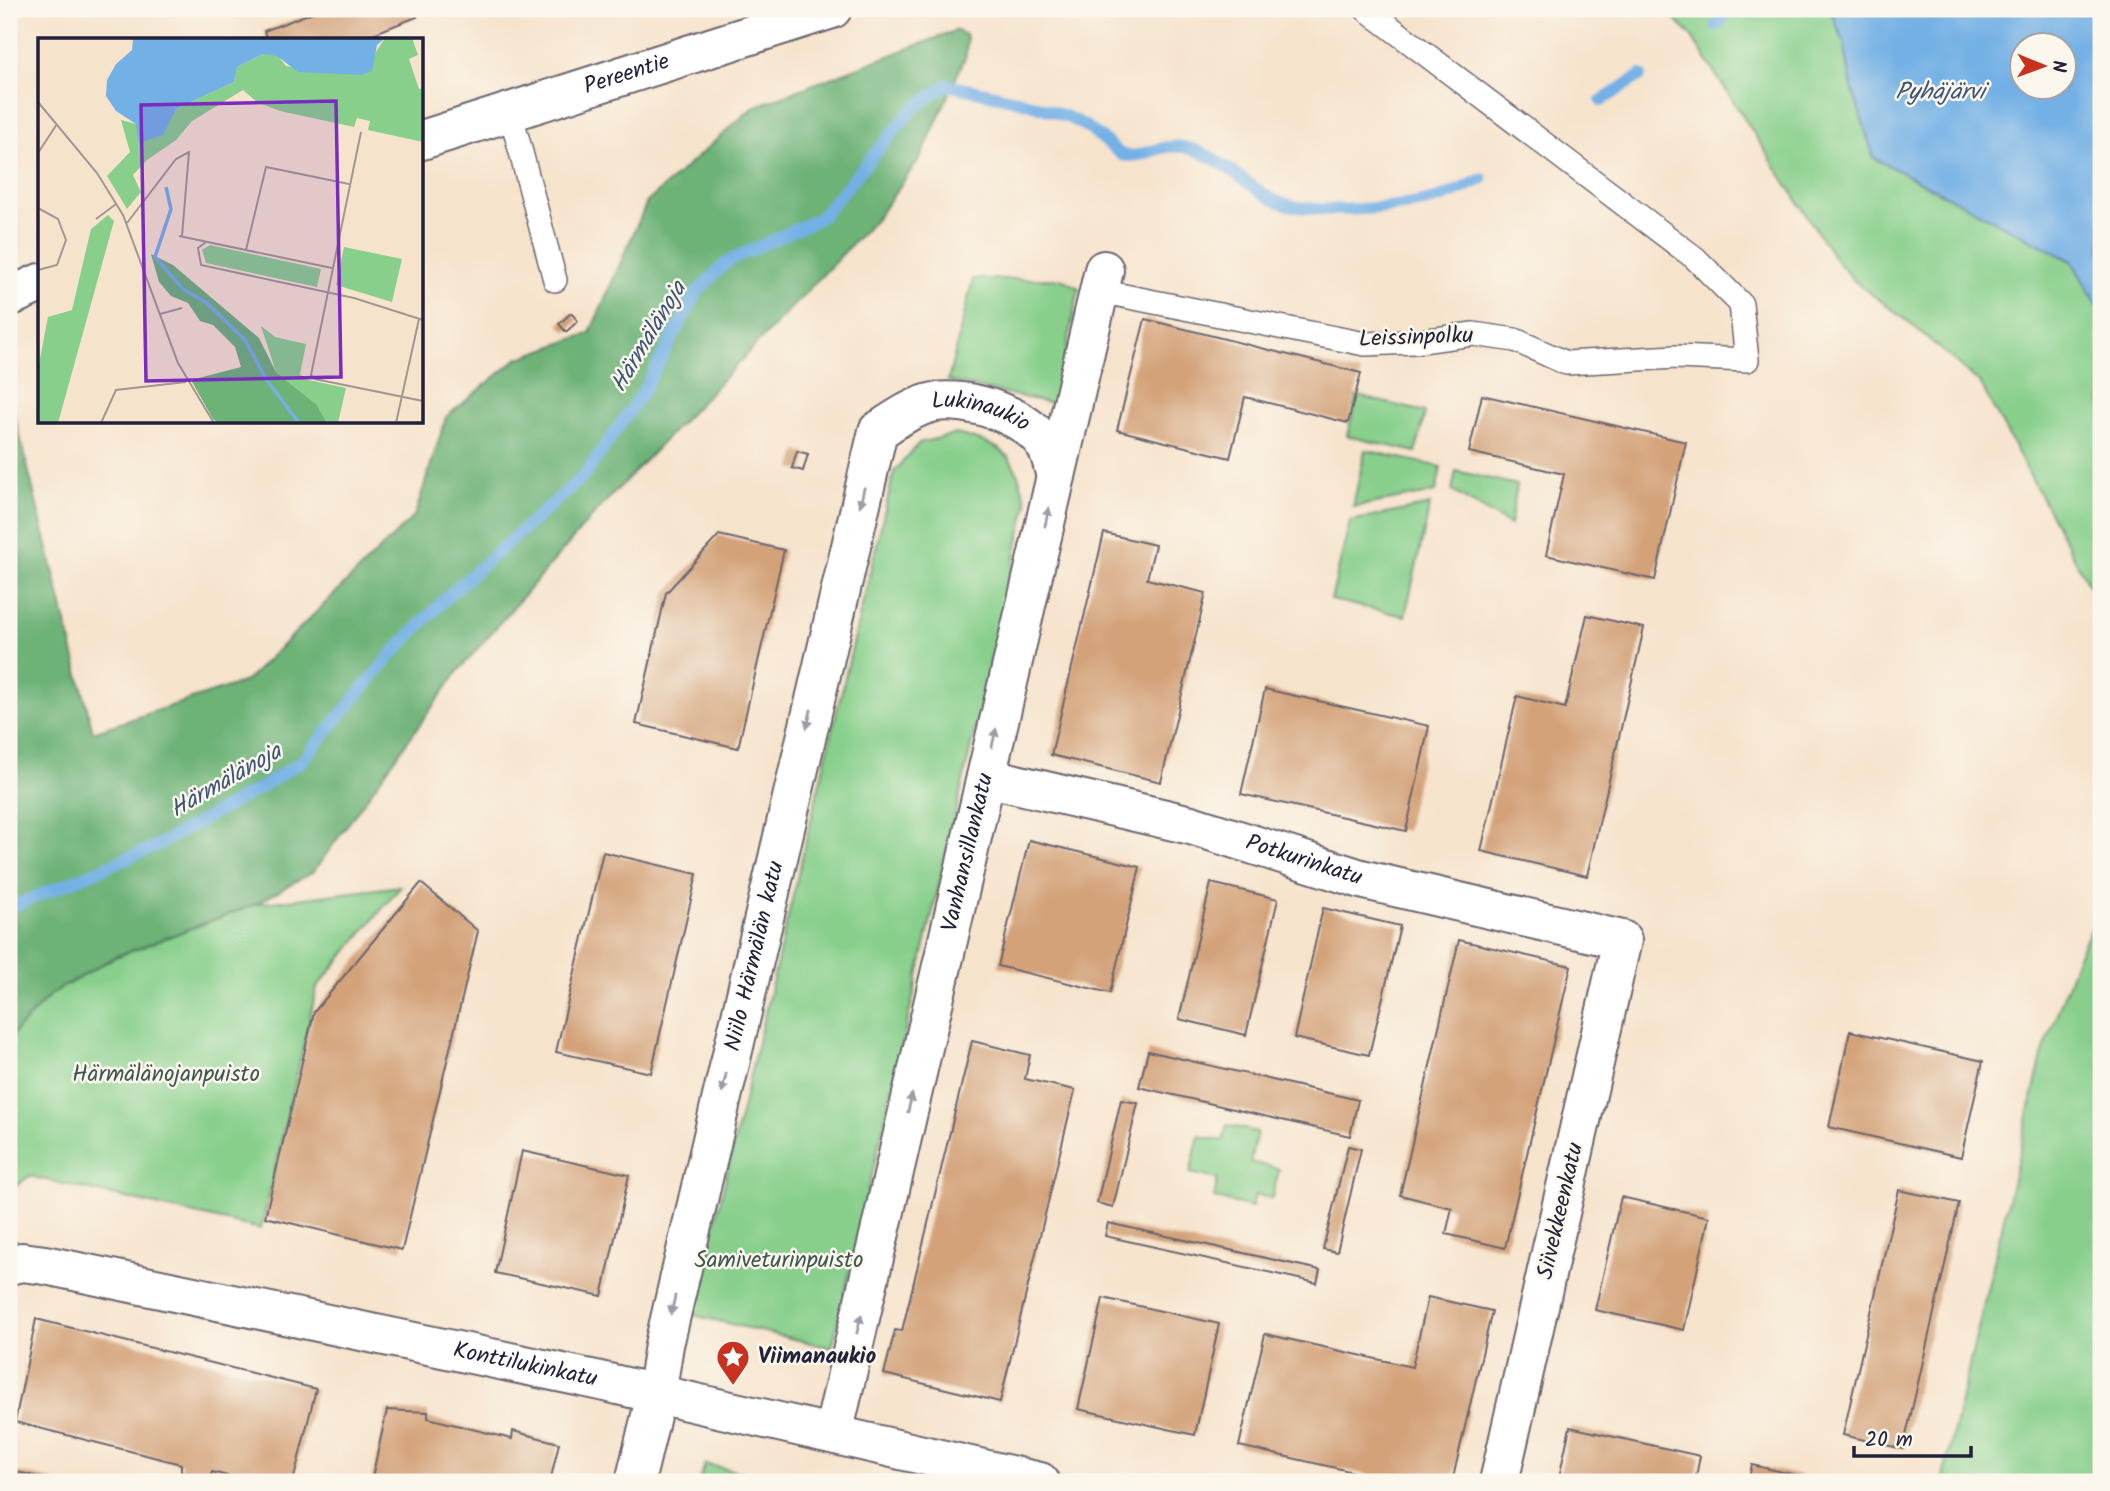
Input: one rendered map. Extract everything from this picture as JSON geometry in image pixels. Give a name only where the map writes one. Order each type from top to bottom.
[{"type":"street","name":"Pereentie","points":[[424,140],[831,9]]},
{"type":"street","points":[[9,297],[38,284]]},
{"type":"street","name":"Vanhansillankatu","points":[[833,1434],[1056,476],[1110,286]]},
{"type":"street","name":"Lukinaukio","points":[[878,431],[907,412],[934,402],[954,401],[1007,413],[1046,446],[1056,476]]},
{"type":"street","name":"Niilo Härmälän katu","points":[[635,1482],[787,808],[878,431]]},
{"type":"street","name":"Potkurinkatu","points":[[986,777],[1191,825],[1361,880],[1622,940]]},
{"type":"street","name":"Siivekkeenkatu","points":[[1499,1482],[1622,940]]},
{"type":"street","name":"Konttilukinkatu","points":[[9,1265],[22,1262],[45,1265],[656,1395],[1040,1482]]},
{"type":"lane","name":"Leissinpolku","points":[[1110,286],[1365,344],[1414,342],[1473,334],[1515,340],[1566,363],[1676,357],[1746,360],[1741,304],[1695,258],[1366,9]]},
{"type":"lane","points":[[510,111],[555,280]]},
{"type":"green space","points":[[1663,9],[1830,9],[1844,42],[1852,87],[1874,158],[2072,261],[2101,312],[2101,608],[1980,383],[1910,323],[1853,280],[1835,259],[1689,33]]},
{"type":"green space","points":[[957,30],[967,36],[966,55],[922,155],[877,218],[595,513],[459,670],[314,871],[256,904],[115,957],[51,994],[9,1038],[9,392],[93,732],[246,681],[415,515],[446,417],[517,359],[590,333],[647,202],[753,107]]},
{"type":"green space","points":[[973,279],[1062,279],[1079,288],[1055,404],[948,381]]},
{"type":"green space","points":[[1357,396],[1425,412],[1416,452],[1347,436]]},
{"type":"green space","name":"Samiveturinpuisto","points":[[956,434],[987,443],[1006,455],[1017,473],[1027,504],[832,1348],[693,1315],[894,472],[919,443]]},
{"type":"green space","points":[[1365,450],[1441,467],[1436,492],[1353,507]]},
{"type":"green space","points":[[1456,471],[1517,485],[1510,525],[1452,491]]},
{"type":"green space","points":[[1430,505],[1405,616],[1331,600],[1350,521]]},
{"type":"green space","name":"Härmälänojanpuisto","points":[[401,886],[317,987],[261,1229],[29,1176],[9,1192],[9,1038],[51,994],[115,957],[256,904]]},
{"type":"green space","points":[[2101,909],[2101,1482],[1942,1482],[2042,1056],[2077,958]]},
{"type":"green space","points":[[1227,1125],[1257,1132],[1250,1162],[1279,1169],[1272,1198],[1255,1195],[1252,1207],[1214,1198],[1218,1179],[1190,1173],[1199,1136],[1223,1141]]},
{"type":"green space","points":[[705,1464],[785,1482],[699,1482]]},
{"type":"water","name":"Pyhäjärvi","points":[[1830,9],[2101,9],[2101,312],[2072,261],[1874,158],[1852,87],[1844,42]]},
{"type":"building","points":[[321,9],[414,9],[417,17],[362,38],[266,38],[264,31]]},
{"type":"building","points":[[571,313],[578,321],[566,332],[559,324]]},
{"type":"building","points":[[1145,319],[1361,373],[1348,423],[1245,397],[1230,458],[1117,430]]},
{"type":"building","points":[[1482,395],[1686,442],[1655,580],[1546,555],[1564,474],[1469,452]]},
{"type":"building","points":[[797,451],[808,454],[803,471],[792,468]]},
{"type":"building","points":[[1104,533],[1155,545],[1147,579],[1206,593],[1161,782],[1051,755]]},
{"type":"building","points":[[719,535],[784,550],[738,748],[636,724],[666,593]]},
{"type":"building","points":[[1587,615],[1644,628],[1587,876],[1481,851],[1517,696],[1565,708]]},
{"type":"building","points":[[1265,689],[1429,726],[1406,831],[1241,794]]},
{"type":"building","points":[[1029,840],[1140,867],[1110,993],[998,966]]},
{"type":"building","points":[[603,852],[697,874],[651,1073],[556,1052]]},
{"type":"building","points":[[421,883],[478,931],[402,1250],[265,1217],[314,1012]]},
{"type":"building","points":[[1211,883],[1278,899],[1246,1035],[1179,1019]]},
{"type":"building","points":[[1323,908],[1400,926],[1369,1055],[1294,1038]]},
{"type":"building","points":[[1459,940],[1571,966],[1505,1248],[1446,1234],[1452,1208],[1400,1195]]},
{"type":"building","points":[[1850,1031],[1983,1061],[1961,1157],[1829,1127]]},
{"type":"building","points":[[972,1041],[1030,1055],[1025,1079],[1075,1090],[1000,1402],[884,1374],[895,1330],[902,1331]]},
{"type":"building","points":[[1148,1051],[1358,1100],[1350,1136],[1139,1087]]},
{"type":"building","points":[[1121,1100],[1138,1103],[1113,1207],[1097,1203]]},
{"type":"building","points":[[1348,1146],[1361,1149],[1337,1252],[1323,1249]]},
{"type":"building","points":[[522,1151],[629,1175],[602,1296],[495,1273]]},
{"type":"building","points":[[1899,1190],[1959,1203],[1903,1449],[1843,1435]]},
{"type":"building","points":[[1621,1197],[1709,1217],[1684,1330],[1595,1310]]},
{"type":"building","points":[[1108,1223],[1320,1270],[1317,1283],[1105,1236]]},
{"type":"building","points":[[1428,1297],[1492,1311],[1452,1482],[1398,1482],[1239,1446],[1265,1334],[1412,1367]]},
{"type":"building","points":[[1103,1298],[1219,1324],[1195,1435],[1078,1409]]},
{"type":"building","points":[[36,1319],[316,1389],[293,1482],[251,1482],[212,1472],[209,1482],[197,1482],[181,1478],[181,1464],[15,1422]]},
{"type":"building","points":[[387,1410],[428,1412],[428,1418],[512,1439],[513,1431],[559,1443],[550,1482],[371,1482]]},
{"type":"building","points":[[1570,1427],[1700,1456],[1695,1482],[1558,1482]]},
{"type":"building","points":[[1752,1465],[1822,1481],[1822,1482],[1748,1482]]},
{"type":"building","points":[[9,1470],[55,1481],[55,1482],[9,1482]]},
{"type":"waterway","name":"Härmälänoja","points":[[1716,26],[1731,9]]},
{"type":"waterway","name":"Härmälänoja","points":[[1601,101],[1641,75]]},
{"type":"waterway","name":"Härmälänoja","points":[[9,908],[156,846],[260,788],[302,761],[392,654],[452,592],[585,475],[642,393],[698,291],[728,261],[820,218],[911,111],[946,85],[1014,99],[1062,115],[1090,129],[1122,155],[1139,155],[1173,146],[1195,150],[1216,160],[1272,199],[1287,205],[1331,209],[1405,205],[1442,197],[1482,179]]},
{"type":"place","name":"Viimanaukio","points":[[733,1387]]}]
